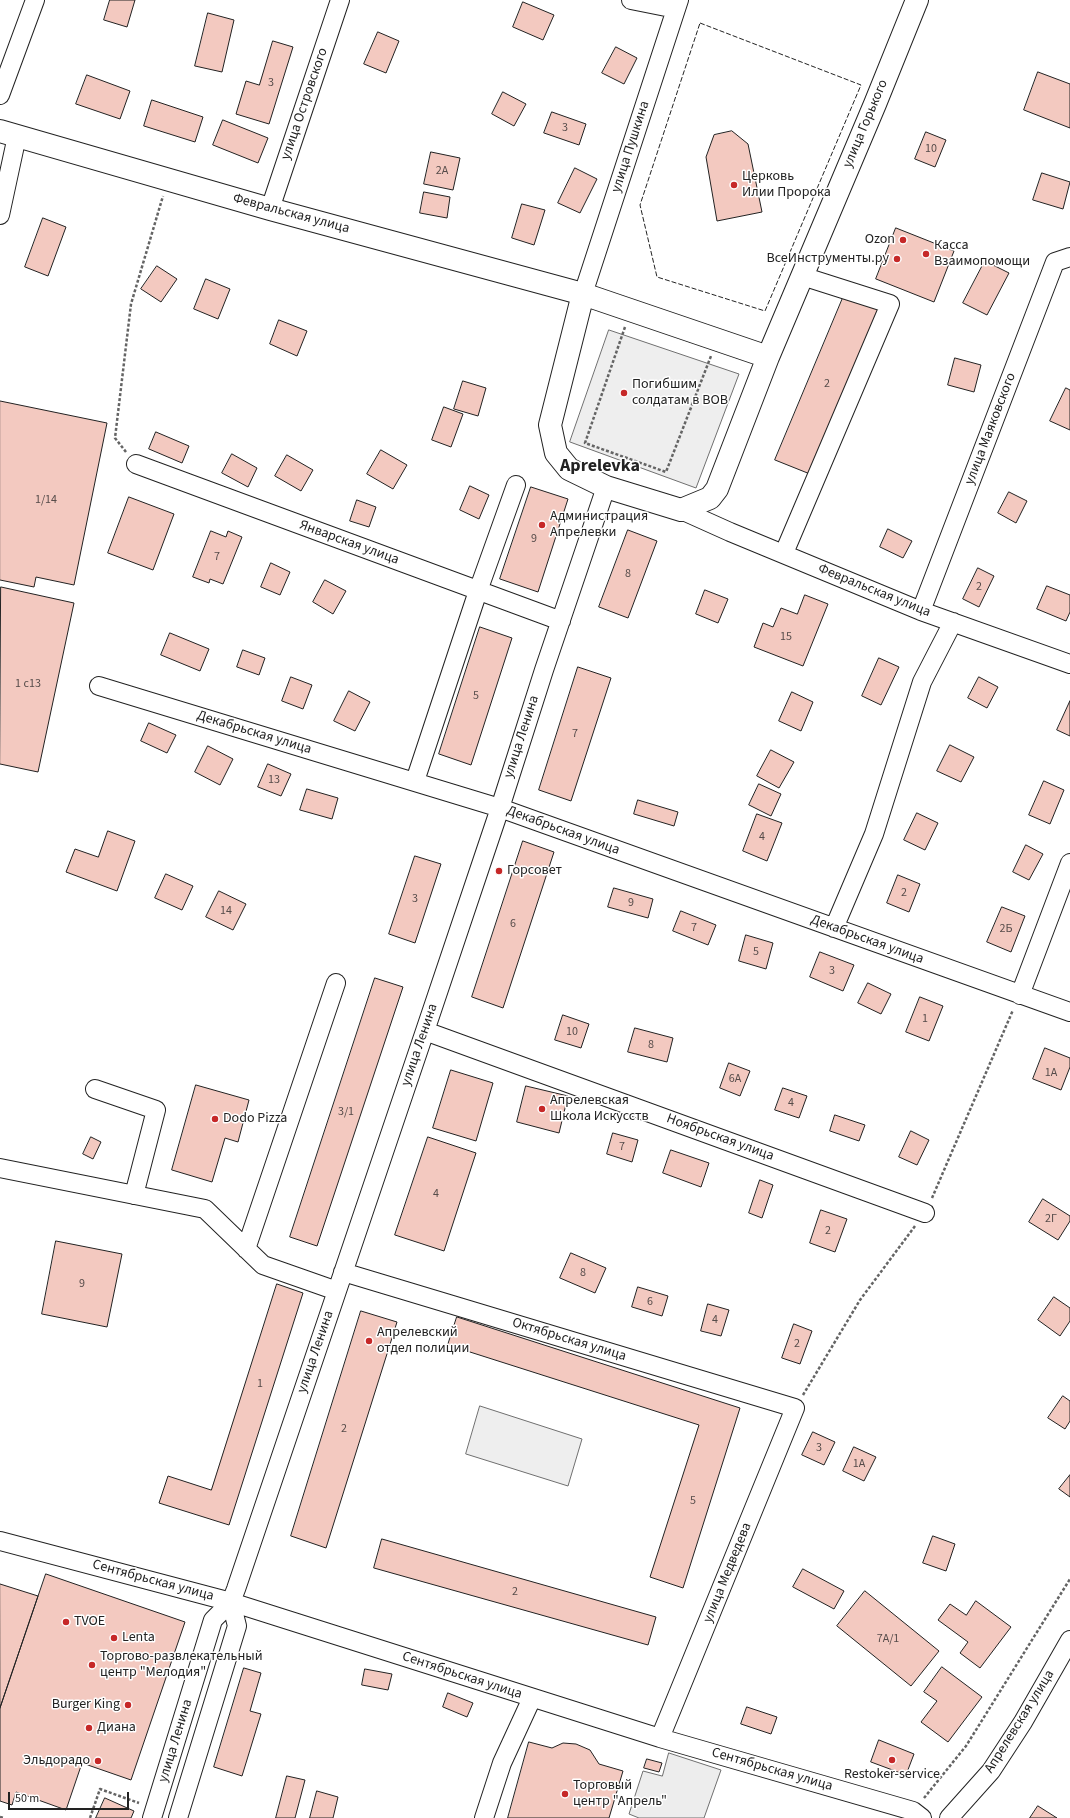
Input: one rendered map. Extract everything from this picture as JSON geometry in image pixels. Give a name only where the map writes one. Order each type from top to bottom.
[{"type":"main road","name":"улица Горького","points":[[681,510],[710,498],[717,489],[768,357],[875,104],[917,0]]},
{"type":"main road","name":"Февральская улица","points":[[8,134],[270,209],[583,294],[768,357]]},
{"type":"main road","points":[[583,294],[550,425],[556,452],[569,469],[606,487],[681,510]]},
{"type":"street","points":[[0,95],[35,0]]},
{"type":"street","name":"улица Островского","points":[[270,209],[340,0]]},
{"type":"street","points":[[631,0],[677,5]]},
{"type":"street","name":"улица Пушкина","points":[[583,294],[677,5]]},
{"type":"street","points":[[0,215],[8,134]]},
{"type":"street","name":"улица Маяковского","points":[[921,611],[1055,262],[1070,257]]},
{"type":"street","points":[[784,553],[890,304],[802,276]]},
{"type":"street","name":"Январская улица","points":[[136,464],[562,621]]},
{"type":"street","points":[[415,781],[478,591],[516,484]]},
{"type":"street","name":"улица Ленина","points":[[152,1818],[213,1620],[231,1602],[500,808],[544,670],[562,621],[606,487]]},
{"type":"street","name":"Февральская улица","points":[[681,510],[730,532],[784,553],[921,611],[1070,664]]},
{"type":"street","points":[[834,928],[874,834],[922,682],[953,622]]},
{"type":"street","name":"Декабрьская улица","points":[[98,686],[500,808],[1070,1012]]},
{"type":"street","points":[[1020,995],[1070,863]]},
{"type":"street","points":[[246,1249],[336,983]]},
{"type":"street","name":"Ноябрьская улица","points":[[425,1031],[925,1213]]},
{"type":"street","points":[[95,1089],[156,1110],[134,1195]]},
{"type":"street","points":[[0,1168],[205,1209],[263,1265],[337,1291]]},
{"type":"street","name":"Октябрьская улица","points":[[343,1272],[795,1408]]},
{"type":"street","name":"улица Медведева","points":[[660,1738],[795,1408]]},
{"type":"street","name":"Сентябрьская улица","points":[[0,1541],[231,1602],[660,1738],[918,1814]]},
{"type":"street","name":"улица Ленина","points":[[178,1818],[237,1626],[231,1602]]},
{"type":"street","name":"Апрелевская улица","points":[[949,1818],[991,1771],[1023,1722],[1070,1640]]},
{"type":"street","points":[[484,1818],[502,1763],[532,1698]]},
{"type":"path","points":[[136,464],[115,438],[131,304],[164,196]]},
{"type":"path","points":[[632,327],[626,324],[585,443],[666,472],[712,353]]},
{"type":"path","points":[[918,1814],[966,1746],[1070,1579]]},
{"type":"path","points":[[90,1818],[100,1789],[139,1802]]},
{"type":"path","points":[[0,1817],[4,1818]]},
{"type":"shaded area","points":[[609,330],[739,374],[696,488],[570,442]]},
{"type":"shaded area","points":[[480,1406],[582,1439],[568,1486],[466,1454]]},
{"type":"shaded area","points":[[669,1753],[721,1770],[704,1818],[639,1818],[629,1814],[643,1771],[662,1776]]},
{"type":"building","points":[[110,0],[135,0],[127,27],[104,20]]},
{"type":"building","points":[[523,2],[554,15],[543,40],[513,27]]},
{"type":"building","points":[[208,13],[234,20],[222,72],[195,66]]},
{"type":"building","points":[[378,32],[399,41],[386,73],[364,64]]},
{"type":"building","points":[[273,41],[293,47],[269,124],[236,114],[246,81],[259,85]]},
{"type":"building","points":[[616,47],[637,58],[624,84],[602,73]]},
{"type":"building","points":[[1038,72],[1070,84],[1070,128],[1024,110]]},
{"type":"building","points":[[87,75],[130,91],[120,119],[76,104]]},
{"type":"building","points":[[503,92],[526,104],[514,126],[492,114]]},
{"type":"building","points":[[152,100],[203,117],[195,142],[144,126]]},
{"type":"building","points":[[552,112],[586,124],[579,145],[544,133]]},
{"type":"building","points":[[223,120],[268,138],[258,163],[213,145]]},
{"type":"building","name":"Церковь Илии Пророка","points":[[732,131],[748,144],[762,212],[717,221],[706,157],[714,135]]},
{"type":"building","points":[[926,132],[946,140],[935,167],[915,159]]},
{"type":"building","points":[[431,152],[460,158],[453,190],[424,184]]},
{"type":"building","points":[[575,168],[597,179],[580,213],[558,203]]},
{"type":"building","points":[[1042,173],[1070,182],[1063,209],[1033,200]]},
{"type":"building","points":[[424,192],[450,197],[447,218],[420,213]]},
{"type":"building","points":[[522,204],[545,210],[534,245],[512,238]]},
{"type":"building","points":[[43,218],[66,227],[48,276],[25,267]]},
{"type":"building","points":[[896,228],[954,251],[934,302],[876,279]]},
{"type":"building","points":[[985,261],[1009,273],[987,315],[963,303]]},
{"type":"building","points":[[157,266],[177,279],[161,302],[141,289]]},
{"type":"building","points":[[206,279],[230,289],[218,319],[194,309]]},
{"type":"building","points":[[845,293],[880,307],[810,474],[775,460]]},
{"type":"building","points":[[279,320],[307,331],[297,356],[270,344]]},
{"type":"building","points":[[955,358],[981,365],[974,392],[948,385]]},
{"type":"building","points":[[463,381],[486,388],[478,416],[454,409]]},
{"type":"building","points":[[1066,388],[1070,390],[1070,430],[1050,421]]},
{"type":"building","points":[[0,401],[107,423],[74,585],[36,577],[34,587],[0,580]]},
{"type":"building","points":[[444,407],[463,414],[451,447],[432,440]]},
{"type":"building","points":[[156,432],[189,446],[182,463],[149,449]]},
{"type":"building","points":[[381,450],[407,465],[393,489],[367,474]]},
{"type":"building","points":[[232,454],[257,468],[248,487],[222,473]]},
{"type":"building","points":[[287,455],[313,470],[301,491],[275,476]]},
{"type":"building","points":[[470,486],[489,495],[479,519],[460,510]]},
{"type":"building","points":[[531,487],[568,499],[538,592],[500,579]]},
{"type":"building","points":[[1009,492],[1027,501],[1016,523],[998,513]]},
{"type":"building","points":[[129,497],[174,514],[153,570],[108,553]]},
{"type":"building","points":[[357,500],[376,507],[369,527],[350,521]]},
{"type":"building","points":[[888,529],[912,541],[903,558],[880,547]]},
{"type":"building","points":[[628,530],[657,541],[628,618],[599,607]]},
{"type":"building","points":[[211,531],[226,537],[228,531],[242,537],[223,584],[210,579],[209,583],[193,577]]},
{"type":"building","points":[[271,563],[290,572],[280,595],[261,587]]},
{"type":"building","points":[[978,568],[994,576],[979,607],[963,599]]},
{"type":"building","points":[[325,580],[346,591],[333,614],[313,602]]},
{"type":"building","points":[[1047,586],[1070,595],[1070,612],[1066,621],[1037,609]]},
{"type":"building","points":[[1,587],[74,603],[38,772],[0,764]]},
{"type":"building","points":[[705,590],[728,599],[718,623],[696,614]]},
{"type":"building","points":[[805,595],[828,604],[803,666],[754,647],[763,623],[773,627],[781,608],[797,614]]},
{"type":"building","points":[[480,627],[512,638],[471,765],[439,754]]},
{"type":"building","points":[[170,633],[209,649],[200,671],[161,655]]},
{"type":"building","points":[[243,650],[265,658],[259,675],[237,667]]},
{"type":"building","points":[[879,658],[899,667],[881,705],[862,696]]},
{"type":"building","points":[[578,667],[611,678],[571,801],[539,790]]},
{"type":"building","points":[[291,677],[312,685],[303,709],[282,701]]},
{"type":"building","points":[[979,677],[998,687],[987,708],[968,698]]},
{"type":"building","points":[[349,691],[370,702],[355,731],[334,721]]},
{"type":"building","points":[[792,692],[813,702],[801,731],[779,721]]},
{"type":"building","points":[[1070,701],[1070,736],[1057,730]]},
{"type":"building","points":[[149,723],[176,735],[167,753],[141,741]]},
{"type":"building","points":[[950,745],[974,757],[961,782],[937,771]]},
{"type":"building","points":[[208,746],[233,759],[220,785],[195,772]]},
{"type":"building","points":[[771,750],[794,762],[779,788],[757,776]]},
{"type":"building","points":[[268,764],[291,774],[281,796],[258,787]]},
{"type":"building","points":[[1044,781],[1064,790],[1050,824],[1029,815]]},
{"type":"building","points":[[759,784],[781,794],[771,816],[749,805]]},
{"type":"building","points":[[307,789],[338,798],[332,819],[300,810]]},
{"type":"building","points":[[638,800],[678,812],[674,826],[634,814]]},
{"type":"building","points":[[917,813],[938,823],[925,850],[904,840]]},
{"type":"building","points":[[757,814],[782,823],[767,861],[743,851]]},
{"type":"building","points":[[108,831],[135,841],[117,891],[66,872],[75,849],[98,857]]},
{"type":"building","points":[[523,841],[554,852],[503,1008],[472,997]]},
{"type":"building","points":[[1026,845],[1043,854],[1029,880],[1013,872]]},
{"type":"building","points":[[415,856],[441,864],[415,943],[389,934]]},
{"type":"building","points":[[166,874],[193,886],[182,910],[155,898]]},
{"type":"building","points":[[898,875],[920,884],[909,912],[887,903]]},
{"type":"building","points":[[614,888],[653,899],[648,918],[608,907]]},
{"type":"building","points":[[219,891],[246,904],[233,930],[206,917]]},
{"type":"building","points":[[1002,907],[1025,916],[1011,952],[987,942]]},
{"type":"building","points":[[681,911],[716,925],[708,945],[673,931]]},
{"type":"building","points":[[746,935],[773,943],[766,969],[739,961]]},
{"type":"building","points":[[820,952],[854,965],[843,991],[810,977]]},
{"type":"building","points":[[375,978],[403,987],[317,1246],[290,1237]]},
{"type":"building","points":[[868,983],[891,994],[881,1014],[858,1003]]},
{"type":"building","points":[[920,997],[943,1006],[929,1041],[906,1032]]},
{"type":"building","points":[[563,1015],[589,1024],[581,1048],[555,1040]]},
{"type":"building","points":[[635,1028],[673,1038],[667,1062],[628,1052]]},
{"type":"building","points":[[1045,1048],[1070,1058],[1070,1067],[1061,1090],[1033,1079]]},
{"type":"building","points":[[729,1063],[750,1071],[740,1096],[720,1088]]},
{"type":"building","points":[[451,1070],[493,1083],[476,1141],[433,1128]]},
{"type":"building","points":[[196,1085],[249,1100],[238,1142],[225,1138],[212,1182],[172,1170]]},
{"type":"building","name":"Апрелевская Школа Искусств","points":[[526,1086],[568,1096],[559,1133],[517,1122]]},
{"type":"building","points":[[783,1088],[807,1096],[799,1118],[775,1110]]},
{"type":"building","points":[[835,1115],[865,1125],[859,1141],[830,1131]]},
{"type":"building","points":[[911,1131],[929,1140],[917,1165],[899,1157]]},
{"type":"building","points":[[613,1133],[638,1140],[632,1162],[607,1154]]},
{"type":"building","points":[[91,1137],[101,1142],[93,1159],[83,1154]]},
{"type":"building","points":[[428,1137],[476,1153],[444,1251],[395,1235]]},
{"type":"building","points":[[671,1150],[709,1163],[701,1187],[663,1173]]},
{"type":"building","points":[[760,1180],[773,1185],[762,1218],[749,1213]]},
{"type":"building","points":[[1043,1199],[1070,1216],[1070,1221],[1058,1240],[1029,1222]]},
{"type":"building","points":[[821,1210],[847,1219],[835,1252],[810,1243]]},
{"type":"building","points":[[56,1241],[122,1254],[107,1327],[42,1314]]},
{"type":"building","points":[[571,1253],[606,1268],[595,1293],[560,1278]]},
{"type":"building","points":[[277,1284],[303,1293],[229,1525],[159,1503],[168,1476],[211,1490]]},
{"type":"building","points":[[638,1287],[668,1296],[662,1316],[632,1307]]},
{"type":"building","points":[[1054,1297],[1070,1308],[1070,1321],[1060,1336],[1038,1320]]},
{"type":"building","points":[[708,1304],[729,1310],[721,1336],[701,1331]]},
{"type":"building","points":[[361,1311],[397,1322],[326,1548],[291,1536]]},
{"type":"building","points":[[457,1317],[740,1408],[683,1588],[650,1577],[699,1425],[448,1345]]},
{"type":"building","points":[[794,1324],[812,1331],[800,1364],[782,1358]]},
{"type":"building","points":[[1063,1396],[1070,1401],[1070,1421],[1065,1429],[1048,1418]]},
{"type":"building","points":[[813,1432],[835,1442],[824,1465],[802,1455]]},
{"type":"building","points":[[854,1447],[876,1457],[864,1481],[843,1471]]},
{"type":"building","points":[[1070,1475],[1070,1497],[1059,1489]]},
{"type":"building","points":[[933,1536],[955,1544],[946,1571],[923,1563]]},
{"type":"building","points":[[382,1539],[656,1617],[648,1645],[374,1568]]},
{"type":"building","points":[[803,1569],[844,1591],[834,1609],[793,1587]]},
{"type":"building","name":"Торгово-развлекательный центр \"Мелодия\"","points":[[46,1574],[185,1622],[131,1780],[82,1763],[66,1810],[16,1792],[12,1805],[0,1801],[0,1708]]},
{"type":"building","points":[[0,1584],[38,1596],[0,1708]]},
{"type":"building","points":[[865,1591],[939,1651],[911,1686],[837,1626]]},
{"type":"building","points":[[976,1601],[1011,1627],[980,1668],[960,1653],[968,1642],[938,1620],[950,1604],[966,1615]]},
{"type":"building","points":[[942,1667],[982,1697],[948,1742],[921,1722],[937,1701],[924,1692]]},
{"type":"building","points":[[244,1668],[261,1673],[250,1711],[261,1714],[242,1776],[214,1767]]},
{"type":"building","points":[[365,1669],[392,1674],[388,1690],[362,1685]]},
{"type":"building","points":[[448,1693],[473,1703],[467,1717],[443,1707]]},
{"type":"building","points":[[747,1707],[777,1717],[771,1734],[741,1724]]},
{"type":"building","points":[[879,1740],[914,1754],[906,1775],[871,1762]]},
{"type":"building","name":"Торговый центр \"Апрель\"","points":[[529,1742],[552,1748],[563,1743],[576,1744],[590,1750],[599,1764],[623,1771],[609,1818],[508,1818]]},
{"type":"building","points":[[647,1759],[662,1763],[659,1772],[644,1768]]},
{"type":"building","points":[[287,1776],[305,1780],[295,1818],[276,1818]]},
{"type":"building","points":[[317,1791],[338,1797],[333,1818],[310,1818]]},
{"type":"building","points":[[105,1798],[134,1811],[131,1818],[96,1818]]},
{"type":"building","points":[[1038,1806],[1057,1818],[1030,1818]]},
{"type":"fence","points":[[700,23],[861,85],[765,311],[657,277],[640,205],[700,23]]},
{"type":"place","name":"Церковь Илии Пророка","points":[[734,185]]},
{"type":"place","name":"Ozon","points":[[903,240]]},
{"type":"place","name":"Касса Взаимопомощи","points":[[926,254]]},
{"type":"place","name":"ВсеИнструменты.ру","points":[[897,259]]},
{"type":"place","name":"Погибшим солдатам в ВОВ","points":[[624,393]]},
{"type":"place","name":"Администрация Апрелевки","points":[[542,525]]},
{"type":"place","name":"Горсовет","points":[[499,871]]},
{"type":"place","name":"Апрелевская Школа Искусств","points":[[542,1109]]},
{"type":"place","name":"Dodo Pizza","points":[[215,1119]]},
{"type":"place","name":"Апрелевский отдел полиции","points":[[369,1341]]},
{"type":"place","name":"TVOE","points":[[66,1622]]},
{"type":"place","name":"Lenta","points":[[114,1638]]},
{"type":"place","name":"Торгово-развлекательный центр \"Мелодия\"","points":[[92,1665]]},
{"type":"place","name":"Burger King","points":[[128,1705]]},
{"type":"place","name":"Диана","points":[[89,1728]]},
{"type":"place","name":"Restoker-service","points":[[892,1760]]},
{"type":"place","name":"Эльдорадо","points":[[98,1761]]},
{"type":"place","name":"Торговый центр \"Апрель\"","points":[[565,1794]]},
{"type":"district","name":"Aprelevka","points":[[600,467]]}]
